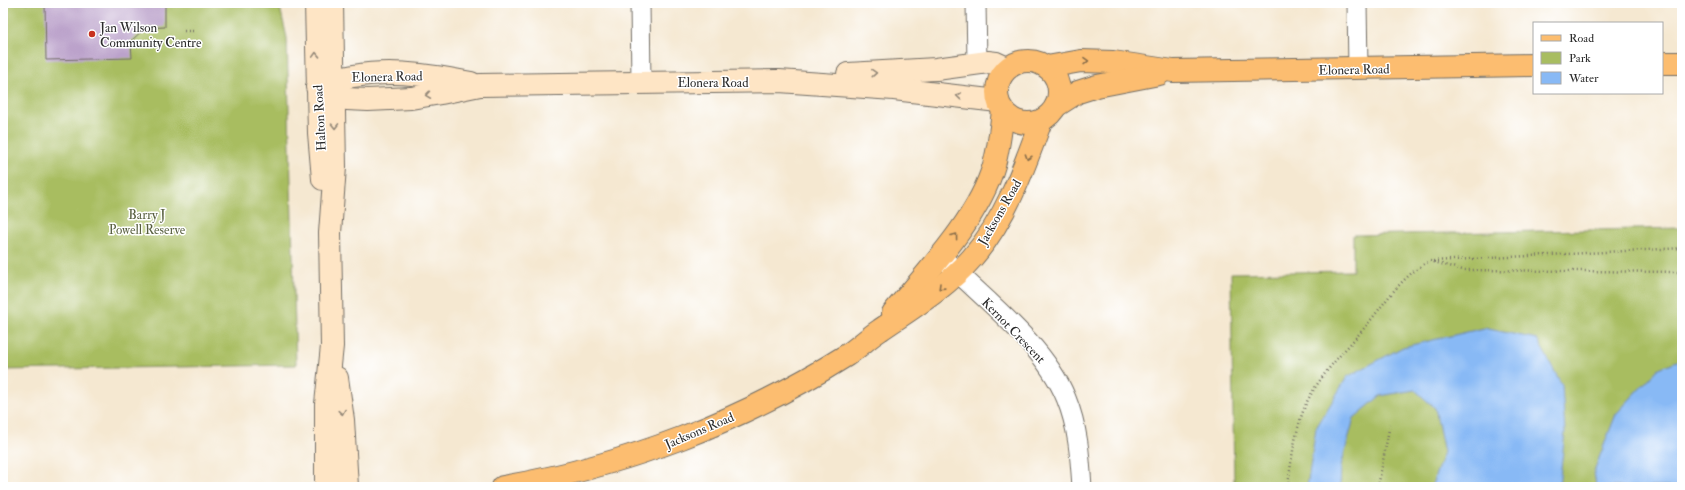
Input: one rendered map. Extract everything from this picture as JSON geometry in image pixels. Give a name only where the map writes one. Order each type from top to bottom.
[{"type":"main road","name":"Halton Road","points":[[316,3],[329,87],[335,167],[330,233],[332,346],[326,404],[326,487]]},
{"type":"main road","name":"Halton Road","points":[[329,87],[332,3]]},
{"type":"main road","points":[[1027,60],[1038,62],[1047,67],[1054,74],[1058,84],[1059,95],[1056,106],[1050,114],[1041,121],[1032,123],[1021,122],[1011,118],[1000,105],[997,87],[1000,76],[1007,68],[1017,62],[1027,60]]},
{"type":"main road","name":"Elonera Road","points":[[1047,67],[1081,61],[1113,62],[1174,71],[1533,65]]},
{"type":"main road","name":"Elonera Road","points":[[779,81],[936,69],[977,63],[996,63],[1007,68]]},
{"type":"main road","name":"Elonera Road","points":[[1056,106],[1078,92],[1097,86],[1174,71]]},
{"type":"main road","name":"Elonera Road","points":[[329,87],[346,99],[360,100],[397,99],[441,93],[480,85],[779,81],[894,89],[1000,105]]},
{"type":"main road","name":"Jacksons Road","points":[[878,331],[969,218],[994,166],[1001,137],[1000,105]]},
{"type":"main road","name":"Jacksons Road","points":[[503,487],[549,479],[595,467],[669,443],[711,426],[799,383],[848,354],[878,331],[935,293],[972,258],[995,226],[1025,166],[1041,121]]},
{"type":"main road","name":"Halton Road","points":[[332,346],[343,420],[347,487]]},
{"type":"street","points":[[640,3],[641,82]]},
{"type":"street","points":[[976,3],[977,63]]},
{"type":"street","points":[[1357,3],[1358,68]]},
{"type":"street","name":"Kernot Crescent","points":[[940,255],[1019,332],[1035,349],[1056,378],[1066,397],[1078,438],[1082,487]]},
{"type":"path","points":[[184,31],[193,31]]},
{"type":"path","points":[[1288,487],[1291,460],[1297,432],[1305,407],[1314,389],[1334,361],[1405,280],[1421,265],[1430,261],[1682,248]]},
{"type":"path","points":[[1430,261],[1463,270],[1682,272]]},
{"type":"path","points":[[1378,487],[1390,424]]},
{"type":"green space","name":"Barry J Powell Reserve","points":[[3,3],[279,3],[287,38],[296,365],[3,370]]},
{"type":"green space","points":[[1682,228],[1682,487],[1234,487],[1231,273],[1353,271],[1353,235]]},
{"type":"water","points":[[1484,328],[1537,339],[1562,385],[1565,432],[1559,487],[1431,487],[1444,452],[1435,408],[1415,390],[1380,396],[1354,418],[1341,466],[1340,487],[1307,487],[1316,428],[1347,377],[1403,347]]},
{"type":"water","points":[[1682,359],[1682,487],[1596,487],[1594,471],[1616,414],[1659,368]]},
{"type":"building","name":"Jan Wilson Community Centre","points":[[45,3],[165,3],[165,27],[145,28],[131,41],[132,58],[46,60]]},
{"type":"place","name":"Jan Wilson Community Centre","points":[[92,34]]}]
